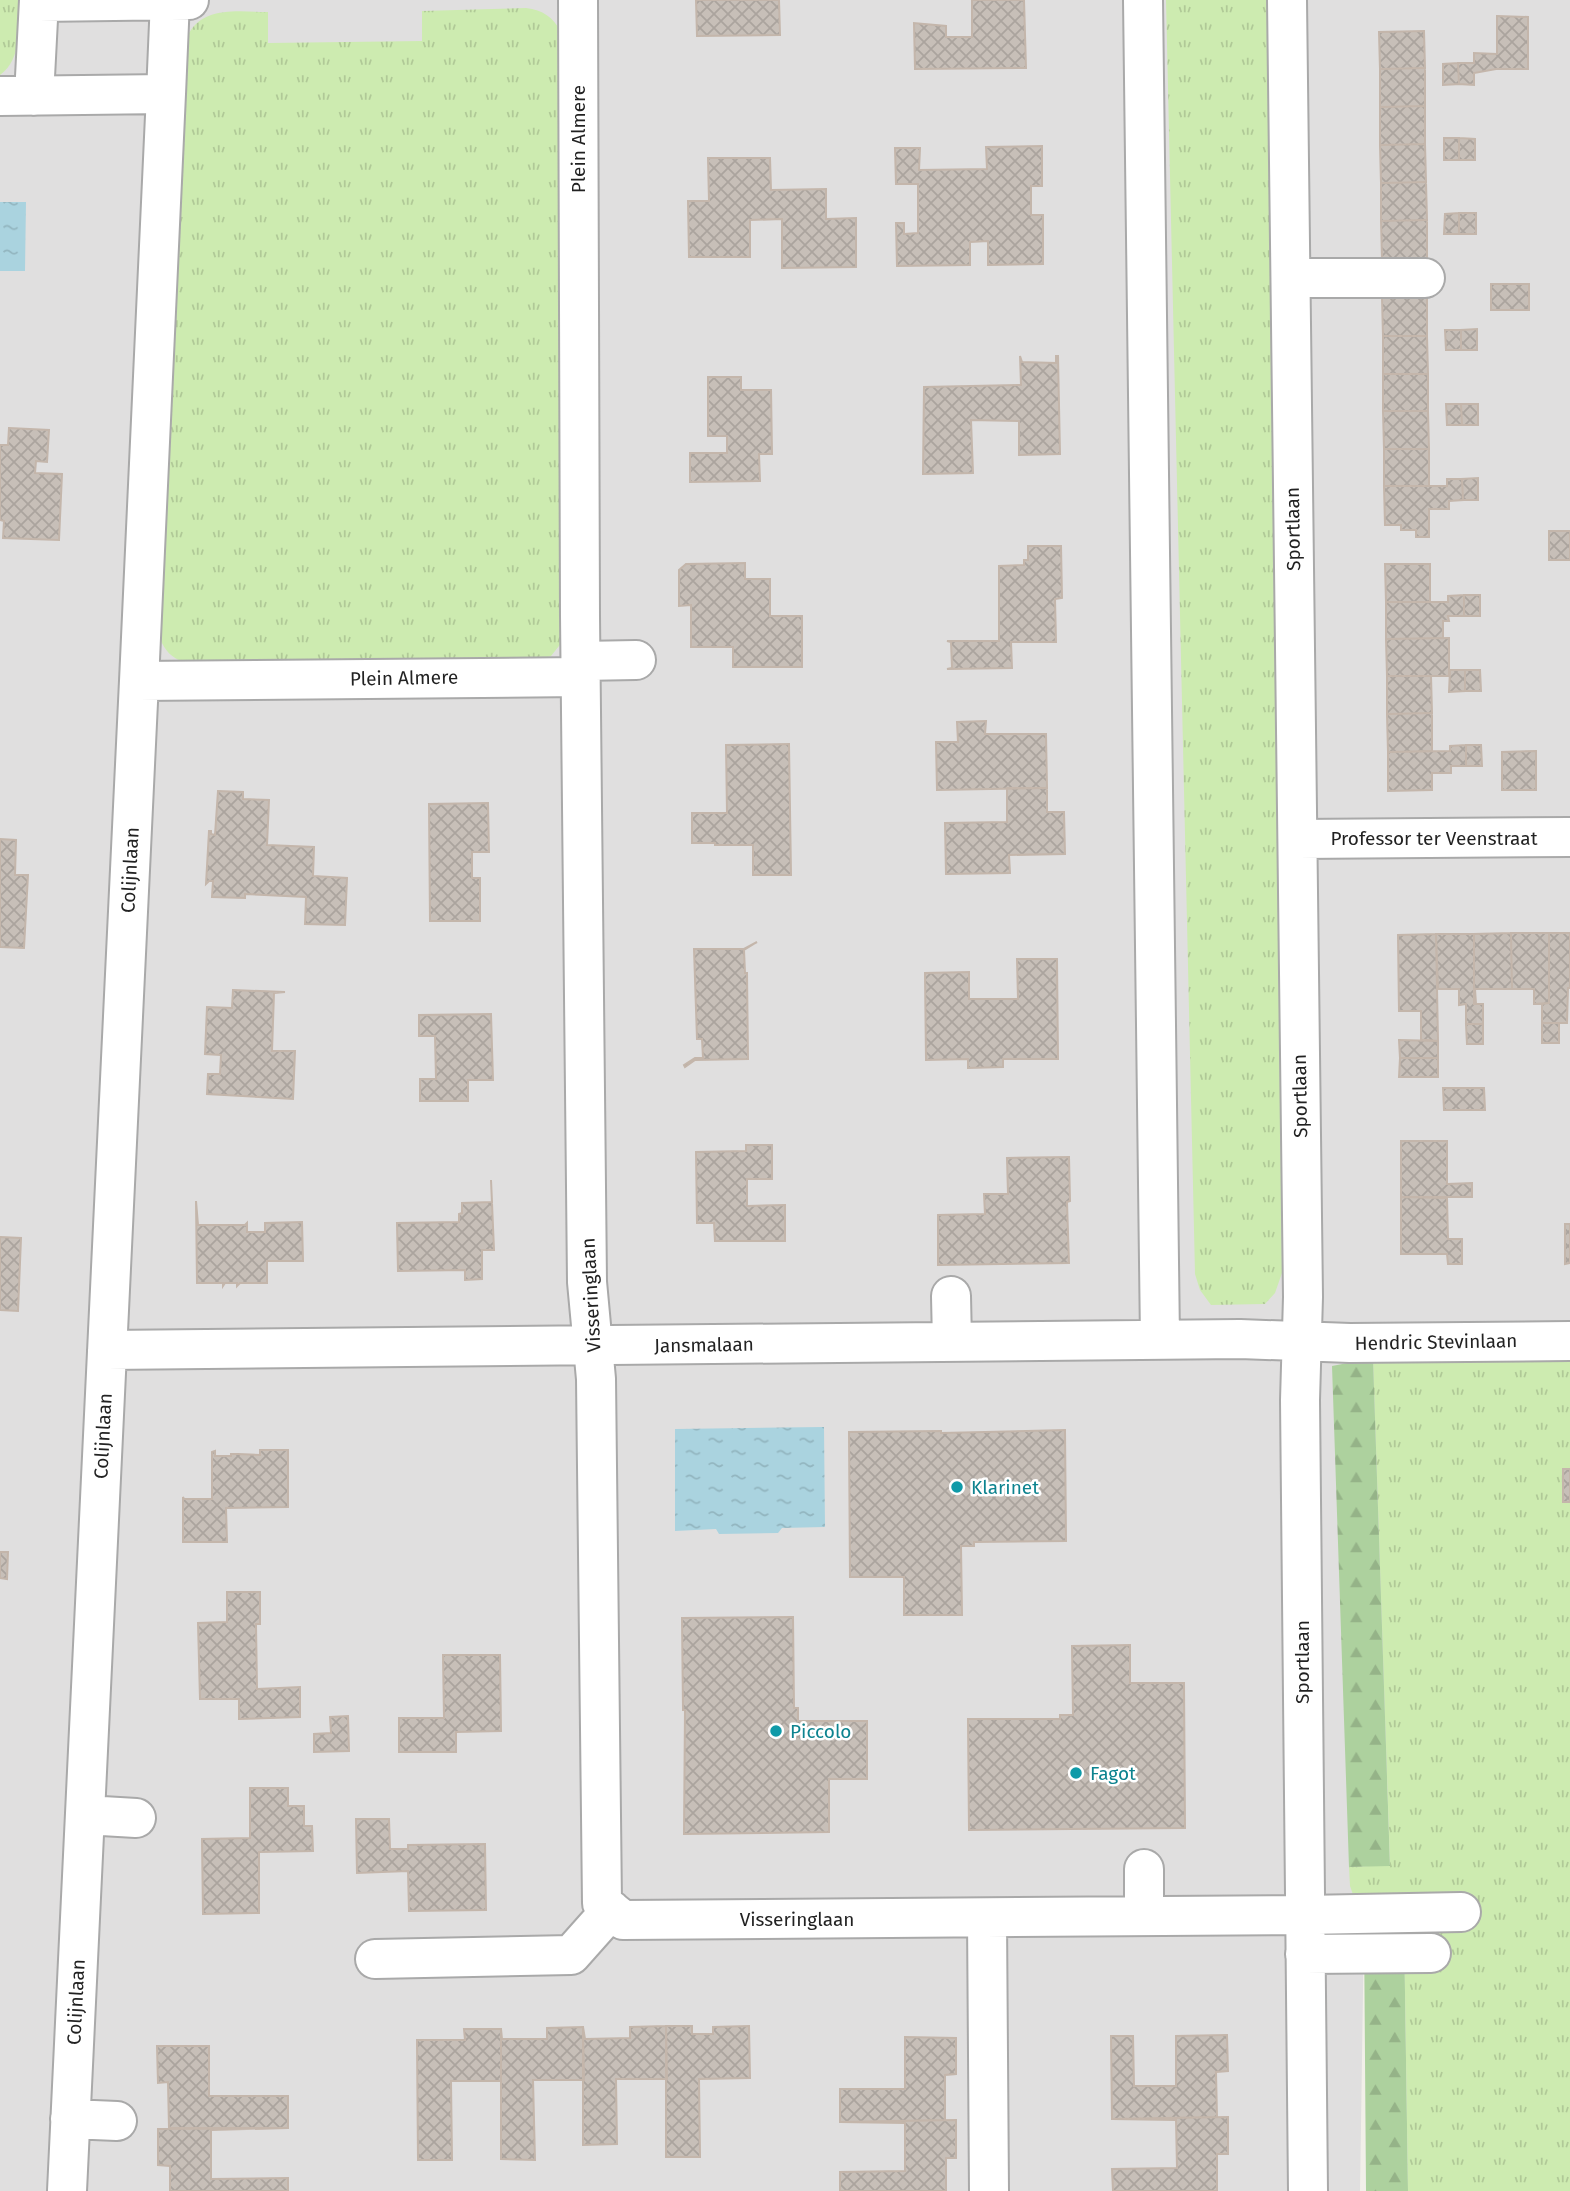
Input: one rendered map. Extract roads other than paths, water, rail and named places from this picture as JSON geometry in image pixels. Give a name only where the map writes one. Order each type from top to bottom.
[{"type":"street","points":[[139,681],[170,0]]},
{"type":"street","points":[[166,94],[17,96],[39,1],[189,0]]},
{"type":"street","name":"Plein Almere","points":[[139,681],[581,668],[578,0]]},
{"type":"street","points":[[1143,0],[1160,1340]]},
{"type":"street","name":"Sportlaan","points":[[1287,0],[1303,1297],[1301,1342],[1308,2191]]},
{"type":"street","points":[[1291,278],[1425,278]]},
{"type":"street","points":[[581,668],[636,660]]},
{"type":"street","name":"Visseringlaan","points":[[581,668],[587,1282],[597,1409],[602,1903],[623,1920],[1461,1912]]},
{"type":"street","name":"Colijnlaan","points":[[67,2191],[139,681]]},
{"type":"street","name":"Professor ter Veenstraat","points":[[1298,839],[1570,837]]},
{"type":"street","points":[[951,1296],[952,1342]]},
{"type":"street","name":"Jansmalaan","points":[[107,1350],[1240,1339],[1301,1342]]},
{"type":"street","name":"Hendric Stevinlaan","points":[[1301,1342],[1570,1340]]},
{"type":"street","points":[[85,1815],[136,1818]]},
{"type":"street","points":[[1144,1869],[1144,1916]]},
{"type":"street","points":[[375,1959],[571,1955],[611,1910]]},
{"type":"street","points":[[987,1918],[989,2191]]},
{"type":"street","points":[[1305,1954],[1431,1953]]},
{"type":"street","points":[[70,2119],[117,2121]]},
{"type":"water","points":[[0,202],[26,202],[25,271],[0,271]]},
{"type":"water","points":[[824,1427],[825,1527],[782,1528],[778,1533],[719,1534],[716,1529],[675,1531],[675,1429]]},
{"type":"place","name":"Klarinet","points":[[957,1487]]},
{"type":"place","name":"Piccolo","points":[[776,1731]]},
{"type":"place","name":"Fagot","points":[[1076,1773]]}]
